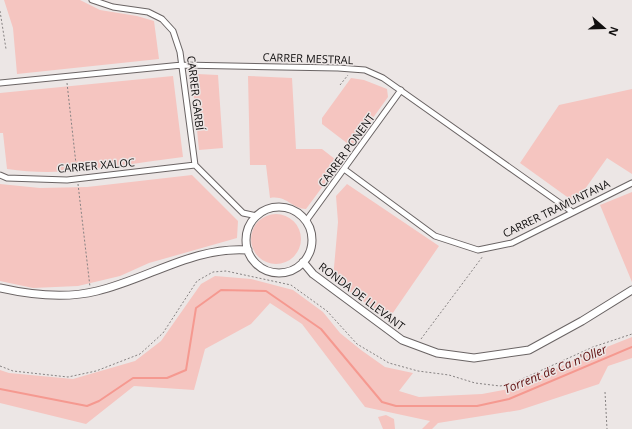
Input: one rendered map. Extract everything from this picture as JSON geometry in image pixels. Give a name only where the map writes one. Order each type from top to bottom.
[{"type":"main road","points":[[281,207],[292,210],[306,221],[311,231],[312,242],[310,253],[303,262],[288,272],[276,273],[265,270],[252,259],[248,250],[246,239],[250,225],[257,216],[272,208],[281,207]]},
{"type":"main road","points":[[0,288],[22,293],[58,296],[96,292],[139,278],[167,265],[206,254],[231,249],[248,250]]},
{"type":"main road","name":"RONDA DE LLEVANT","points":[[303,262],[314,274],[402,340],[438,353],[474,358],[529,350],[632,290]]},
{"type":"street","name":"CARRER GARBÍ","points":[[92,0],[113,7],[142,10],[162,20],[176,37],[182,65],[195,165]]},
{"type":"street","name":"CARRER MESTRAL","points":[[0,83],[182,65],[338,68],[365,70],[383,78],[401,90],[572,211]]},
{"type":"street","name":"CARRER PONENT","points":[[306,221],[401,90]]},
{"type":"street","name":"CARRER XALOC","points":[[0,176],[7,178],[67,180],[195,165]]},
{"type":"street","points":[[195,165],[243,213],[257,216]]},
{"type":"street","name":"CARRER TRAMUNTANA","points":[[344,169],[435,236],[478,250],[512,242],[572,211],[632,183]]},
{"type":"path","points":[[0,11],[6,48]]},
{"type":"path","points":[[340,85],[348,75]]},
{"type":"path","points":[[421,339],[483,256]]},
{"type":"path","points":[[0,366],[13,370],[68,376],[96,371],[140,354],[163,333],[197,281],[213,272],[226,271],[291,284],[327,311],[357,344],[389,363],[418,371],[449,375],[475,383],[500,386],[511,384],[593,348],[632,334]]},
{"type":"path","points":[[605,392],[608,429]]},
{"type":"shaded area","points":[[4,0],[80,0],[100,10],[137,16],[154,21],[159,59],[17,74],[13,28]]},
{"type":"shaded area","points":[[197,74],[218,75],[223,148],[199,150],[192,79]]},
{"type":"shaded area","points":[[173,76],[183,157],[73,171],[51,172],[7,169],[3,133],[0,133],[0,93]]},
{"type":"shaded area","points":[[248,76],[292,78],[296,149],[322,149],[340,163],[306,209],[297,207],[281,198],[270,198],[266,165],[250,165]]},
{"type":"shaded area","points":[[351,78],[364,80],[387,89],[388,97],[352,147],[322,124],[322,118]]},
{"type":"shaded area","points":[[632,89],[632,174],[607,158],[580,196],[570,199],[520,163],[559,105]]},
{"type":"shaded area","points":[[192,175],[238,221],[237,238],[149,263],[120,276],[78,286],[33,288],[0,281],[0,184],[40,188],[87,187]]},
{"type":"shaded area","points":[[347,184],[439,246],[388,320],[333,279],[338,222],[336,196]]},
{"type":"shaded area","points":[[632,192],[632,282],[600,205]]},
{"type":"shaded area","points":[[281,214],[286,215],[294,221],[300,229],[300,249],[294,257],[286,263],[271,264],[266,263],[258,257],[252,249],[251,234],[252,229],[258,221],[266,215]]},
{"type":"shaded area","points":[[215,276],[251,279],[293,290],[323,312],[340,333],[385,367],[413,373],[399,391],[419,397],[482,394],[514,388],[579,358],[632,337],[632,358],[608,366],[599,384],[520,410],[438,423],[432,429],[422,429],[430,421],[365,407],[302,324],[270,303],[251,324],[205,349],[194,390],[134,386],[86,424],[0,403],[0,370],[9,373],[73,379],[135,361],[161,341],[201,284]]},
{"type":"shaded area","points":[[386,415],[394,419],[395,429],[383,429],[378,417]]},
{"type":"waterway","name":"Torrent de Ca n'Oller","points":[[0,389],[87,406],[99,401],[133,378],[167,378],[186,370],[196,308],[221,290],[266,291],[321,329],[382,402],[396,406],[477,406],[509,399],[632,347]]}]
